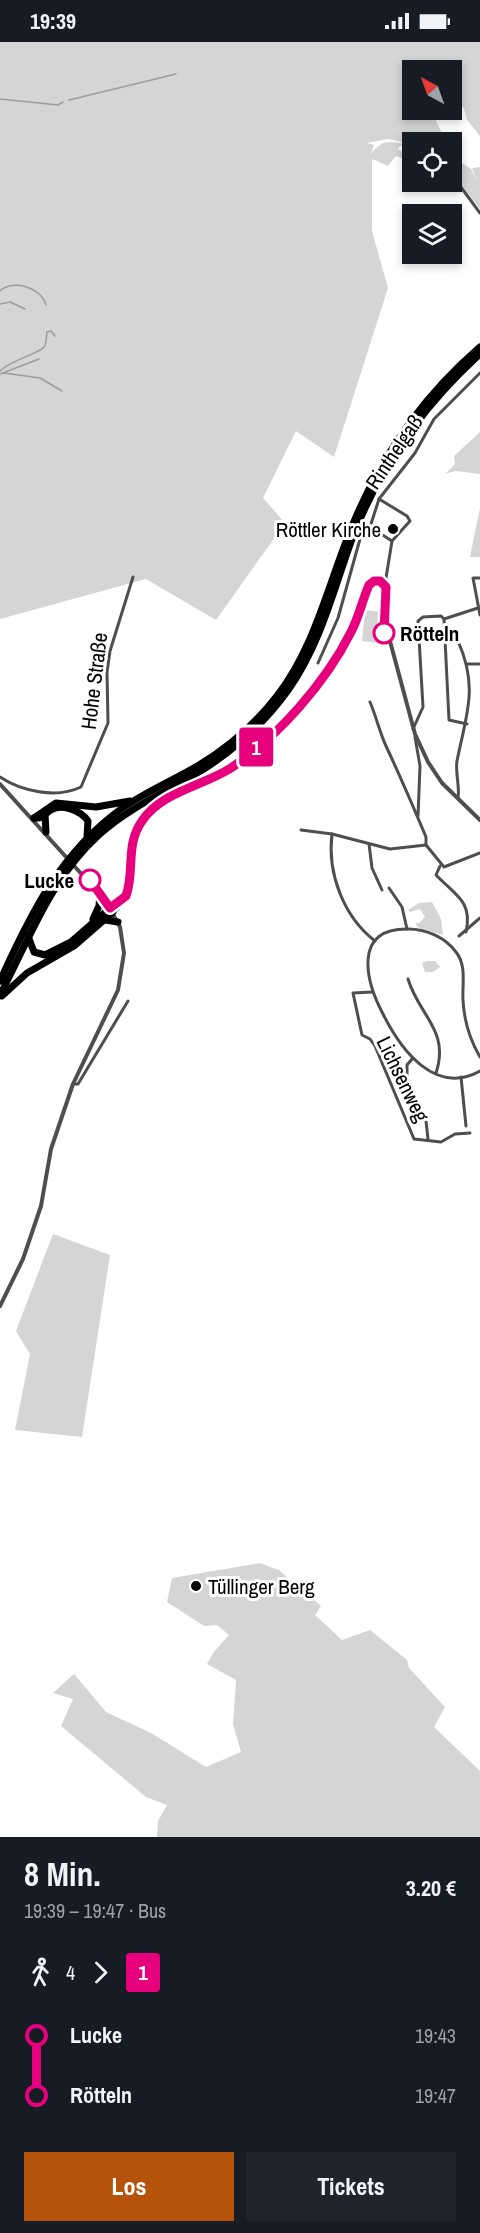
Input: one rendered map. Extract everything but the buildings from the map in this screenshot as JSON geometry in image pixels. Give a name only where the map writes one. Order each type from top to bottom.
[{"type":"highway","points":[[0,996],[28,936],[57,883],[89,844],[133,808],[206,768],[239,744],[273,710],[303,661],[330,608],[371,491],[411,422],[443,383],[480,347]]},
{"type":"highway","points":[[371,491],[416,423],[448,384],[480,354]]},
{"type":"highway","points":[[0,981],[42,895],[87,837],[136,799],[199,765],[238,736],[277,696],[303,661]]},
{"type":"highway","points":[[34,818],[56,803],[96,807],[136,799]]},
{"type":"highway","points":[[34,818],[45,815],[58,807],[81,813],[89,825],[87,837]]},
{"type":"highway","points":[[45,815],[46,832]]},
{"type":"highway","points":[[90,924],[99,906],[100,892]]},
{"type":"highway","points":[[28,936],[34,952],[45,955],[70,942],[90,924],[112,910]]},
{"type":"highway","points":[[0,996],[27,973],[65,952],[112,910]]},
{"type":"highway","points":[[102,921],[118,922]]},
{"type":"street","points":[[462,189],[480,213]]},
{"type":"street","name":"Rinthelgaß","points":[[318,663],[338,618],[360,539],[370,527],[379,499],[415,453],[434,419],[480,373]]},
{"type":"street","points":[[379,499],[407,516],[410,521],[392,541],[385,584],[389,644],[414,731],[420,766],[418,818]]},
{"type":"street","points":[[370,527],[392,541]]},
{"type":"street","name":"Hohe Straße","points":[[0,777],[16,787],[50,793],[81,787],[108,723],[107,672],[110,651],[133,577]]},
{"type":"street","points":[[480,578],[473,579],[480,615]]},
{"type":"street","points":[[112,910],[126,896],[132,843],[145,816],[168,799],[230,768],[292,713],[321,680],[341,650],[356,623],[371,583],[377,580],[385,584]]},
{"type":"street","points":[[478,608],[444,619],[441,616],[423,617],[418,623],[423,707],[414,731],[435,773],[458,800],[480,820]]},
{"type":"street","points":[[444,619],[449,720],[467,724]]},
{"type":"street","points":[[446,641],[458,641],[468,664],[467,724],[457,761],[458,800]]},
{"type":"street","points":[[468,664],[480,664]]},
{"type":"street","points":[[370,702],[385,744],[426,837],[426,845],[440,866]]},
{"type":"street","points":[[0,784],[34,818],[100,892],[118,922],[124,953],[120,984],[73,1084],[50,1151],[40,1206],[23,1259],[0,1306]]},
{"type":"street","points":[[301,830],[332,834],[390,849],[426,845]]},
{"type":"street","points":[[332,834],[334,869],[344,904],[356,923],[375,941]]},
{"type":"street","points":[[369,844],[372,868],[382,890]]},
{"type":"street","points":[[440,866],[444,867],[480,853]]},
{"type":"street","points":[[440,866],[436,874],[463,901],[472,918],[478,919]]},
{"type":"street","points":[[389,888],[402,907],[407,929]]},
{"type":"street","points":[[466,932],[468,913]]},
{"type":"street","points":[[459,936],[478,919]]},
{"type":"street","points":[[480,1057],[471,1038],[464,1012],[460,959],[454,950],[438,937],[407,929],[397,930],[375,941],[366,965],[372,992],[396,1039],[412,1059],[436,1074],[461,1077],[480,1071]]},
{"type":"street","points":[[408,979],[437,1032],[440,1054],[436,1074]]},
{"type":"street","name":"Lichsenweg","points":[[372,992],[353,993],[362,1035],[370,1039],[375,1046],[414,1139],[428,1139]]},
{"type":"street","points":[[73,1084],[78,1084],[128,1001]]},
{"type":"street","points":[[412,1059],[407,1065],[407,1077],[426,1121],[428,1139],[441,1142],[455,1134],[470,1133]]},
{"type":"street","points":[[461,1077],[466,1126]]},
{"type":"shaded area","points":[[0,42],[480,42],[480,136],[467,120],[462,107],[462,60],[402,60],[402,120],[436,120],[442,132],[402,132],[402,142],[388,139],[367,143],[374,145],[371,154],[385,143],[402,144],[398,149],[402,152],[402,158],[396,156],[388,166],[372,159],[372,231],[388,288],[334,457],[296,431],[263,498],[285,523],[216,620],[146,579],[0,619]]},
{"type":"shaded area","points":[[462,163],[471,169],[477,180],[472,168],[480,167],[480,209],[462,186]]},
{"type":"shaded area","points":[[480,432],[480,474],[455,471],[445,474],[455,464],[454,456]]},
{"type":"shaded area","points":[[480,508],[480,557],[470,557]]},
{"type":"shaded area","points":[[365,610],[382,612],[379,643],[362,641]]},
{"type":"shaded area","points":[[432,902],[441,919],[443,935],[417,927],[416,923],[425,917],[420,909],[410,912],[408,910],[419,903]]},
{"type":"shaded area","points":[[435,961],[440,967],[433,972],[425,972],[422,963]]},
{"type":"shaded area","points":[[53,1234],[110,1255],[82,1437],[15,1430],[30,1354],[16,1331]]},
{"type":"shaded area","points":[[260,1563],[279,1570],[321,1606],[315,1615],[342,1640],[370,1630],[407,1660],[409,1668],[445,1707],[434,1727],[480,1771],[480,1837],[157,1837],[158,1821],[167,1805],[146,1797],[61,1726],[73,1699],[53,1693],[74,1674],[106,1712],[151,1733],[206,1767],[241,1752],[233,1724],[236,1680],[207,1664],[213,1653],[229,1635],[217,1625],[204,1626],[167,1602],[172,1578]]},
{"type":"waterway","points":[[69,100],[176,74]]},
{"type":"waterway","points":[[0,99],[58,105],[63,102]]},
{"type":"waterway","points":[[0,291],[6,287],[19,285],[33,289],[46,305]]},
{"type":"waterway","points":[[0,304],[10,302],[25,309]]},
{"type":"waterway","points":[[0,371],[41,350],[46,344],[47,332],[51,331],[55,336]]},
{"type":"waterway","points":[[0,374],[39,359]]},
{"type":"waterway","points":[[4,373],[40,378],[62,391]]},
{"type":"bus line","name":"1","points":[[90,880],[110,908],[126,896],[132,843],[145,816],[154,807],[168,799],[230,768],[292,713],[329,670],[356,623],[369,585],[377,580],[386,587],[384,633]]},
{"type":"place","name":"Röttler Kirche","points":[[393,529]]},
{"type":"place","name":"Rötteln","points":[[384,633]]},
{"type":"place","name":"Lucke","points":[[90,880]]},
{"type":"place","name":"Tüllinger Berg","points":[[196,1586]]}]
